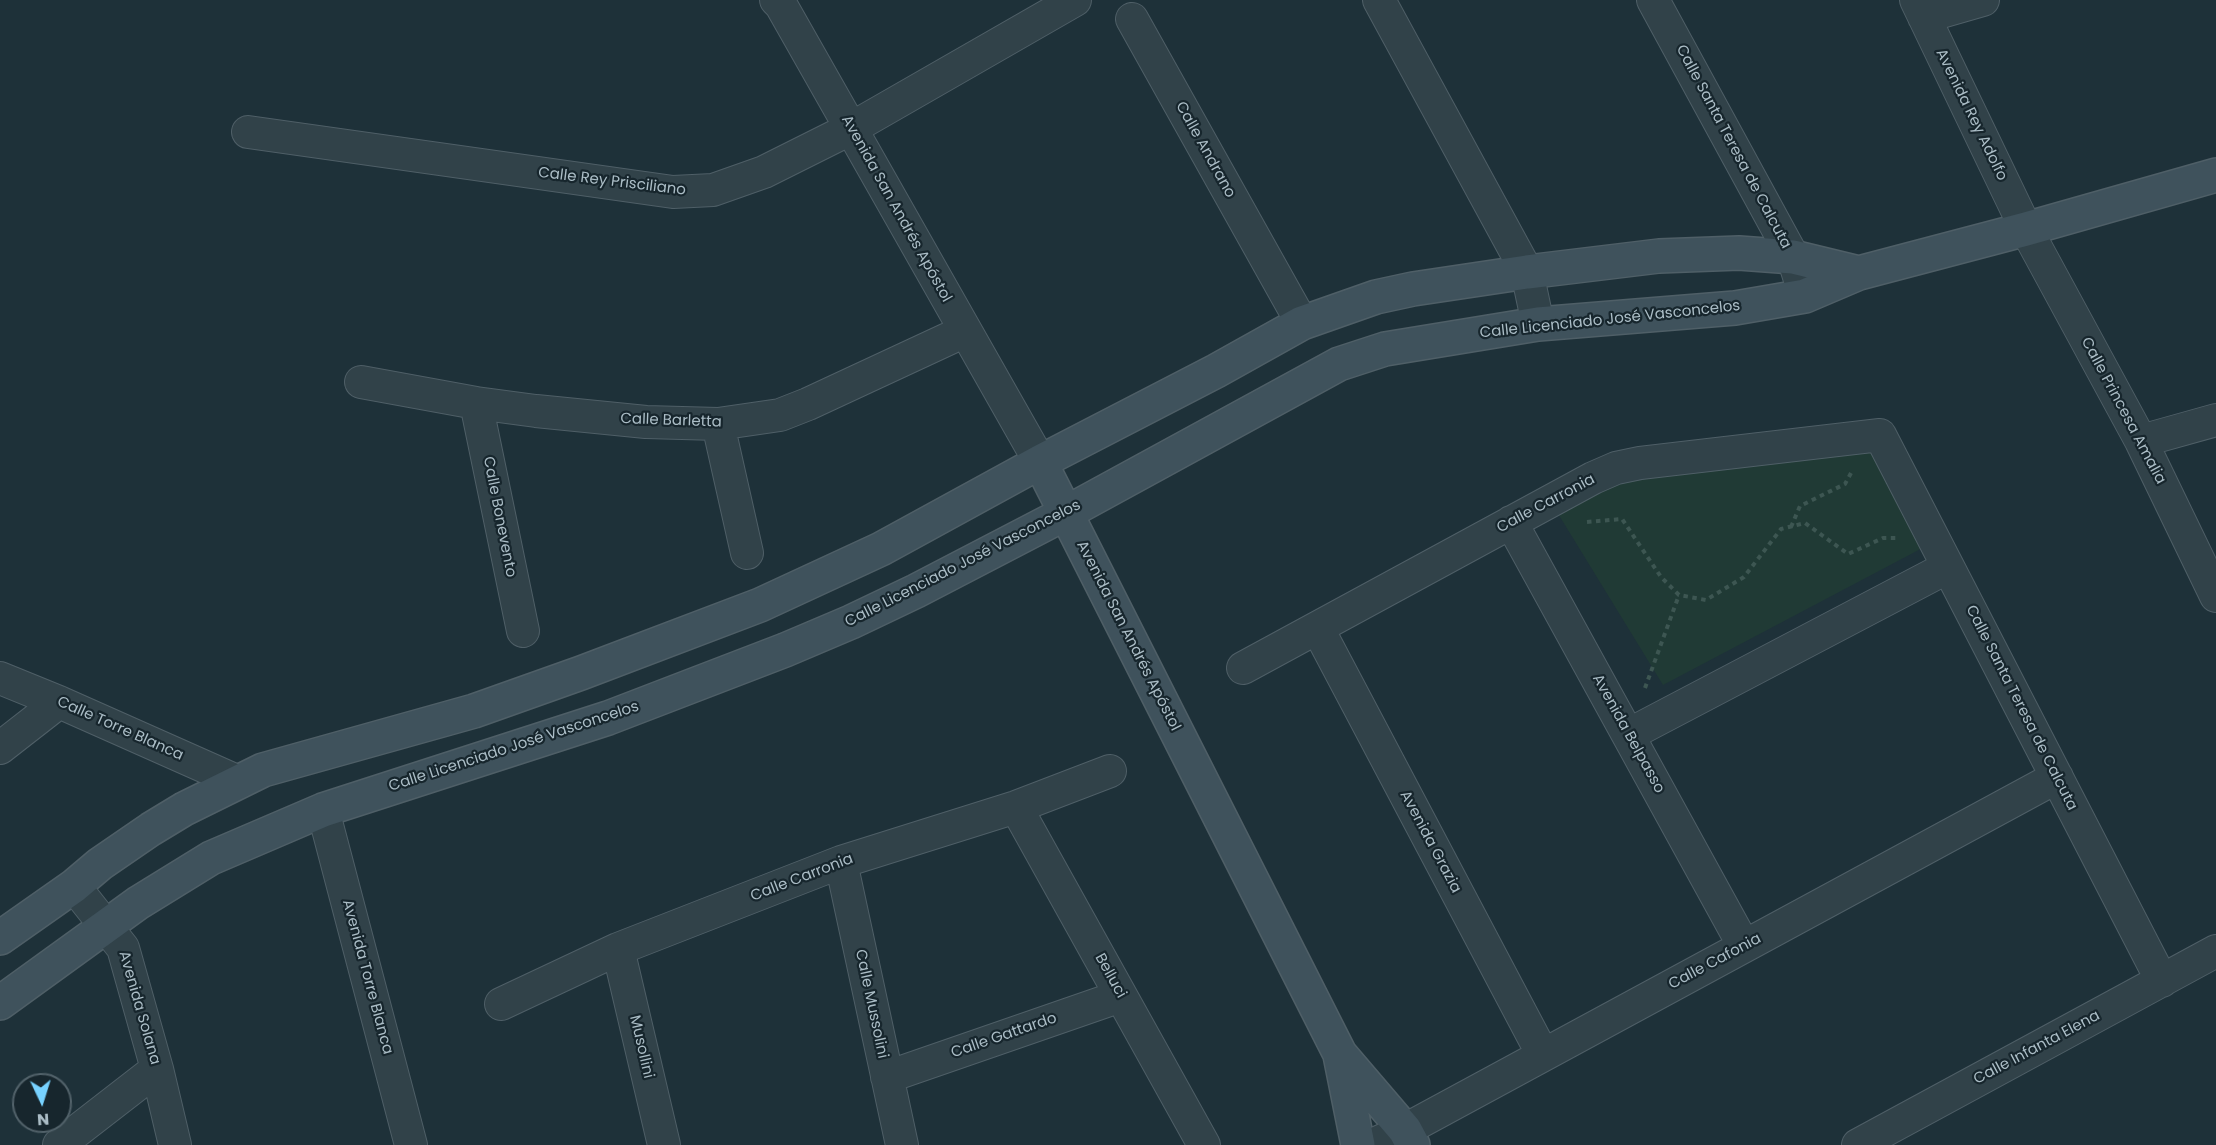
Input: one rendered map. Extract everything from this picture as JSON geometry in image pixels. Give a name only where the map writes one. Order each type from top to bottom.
[{"type":"street","name":"Calle Rey Prisciliano","points":[[248,132],[673,192],[713,190],[764,172],[852,128],[1075,0]]},
{"type":"street","points":[[1379,0],[1527,272],[1538,324]]},
{"type":"street","name":"Calle Santa Teresa de Calcuta","points":[[1653,0],[1793,257],[1805,296]]},
{"type":"street","points":[[1920,8],[1983,0]]},
{"type":"street","name":"Avenida San Andrés Apóstol","points":[[779,2],[1040,462],[1340,1054],[1409,1138]]},
{"type":"street","name":"Avenida Rey Adolfo","points":[[1920,8],[2026,229]]},
{"type":"street","name":"Calle Andrano","points":[[1132,19],[1302,323]]},
{"type":"street","name":"Calle Licenciado José Vasconcelos","points":[[0,1003],[138,903],[211,858],[323,810],[608,718],[785,650],[916,591],[1066,513],[1339,364],[1385,349],[1538,324],[1735,308],[1805,296],[1859,273],[2216,175]]},
{"type":"street","name":"Calle Princesa Amalia","points":[[2026,229],[2141,441],[2216,596]]},
{"type":"street","name":"Calle Licenciado José Vasconcelos","points":[[0,938],[74,886],[100,864],[152,829],[184,809],[263,770],[474,711],[760,605],[881,549],[1302,323],[1376,297],[1395,293],[1527,272],[1659,256],[1739,253],[1793,257],[1859,273]]},
{"type":"street","name":"Calle Barletta","points":[[361,382],[476,403],[645,422],[718,424],[780,415],[965,331]]},
{"type":"street","name":"Calle Bonevento","points":[[476,403],[523,631]]},
{"type":"street","points":[[2141,441],[2216,420]]},
{"type":"street","points":[[718,424],[747,553]]},
{"type":"street","name":"Calle Santa Teresa de Calcuta","points":[[1880,435],[2163,981]]},
{"type":"street","name":"Calle Carronia","points":[[1243,668],[1593,478],[1616,468],[1640,463],[1880,435]]},
{"type":"street","name":"Avenida Belpasso","points":[[1511,522],[1744,946]]},
{"type":"street","points":[[1628,735],[1948,567]]},
{"type":"street","name":"Avenida Grazia","points":[[1318,629],[1543,1055]]},
{"type":"street","name":"Calle Torre Blanca","points":[[0,678],[239,782]]},
{"type":"street","points":[[0,748],[59,702]]},
{"type":"street","points":[[368,741],[386,789]]},
{"type":"street","name":"Calle Carronia","points":[[501,1004],[618,949],[841,862],[1016,807],[1110,771]]},
{"type":"street","name":"Calle Cafonia","points":[[1372,1145],[1409,1138],[1543,1055],[2057,777]]},
{"type":"street","name":"Belluci","points":[[1016,807],[1204,1145]]},
{"type":"street","name":"Avenida Torre Blanca","points":[[323,810],[411,1145]]},
{"type":"street","name":"Calle Mussolini","points":[[841,862],[903,1145]]},
{"type":"street","name":"Avenida Solana","points":[[74,886],[123,948],[157,1069],[175,1145]]},
{"type":"street","name":"Musollini","points":[[618,949],[664,1145]]},
{"type":"street","name":"Calle Infanta Elena","points":[[1858,1145],[2216,951]]},
{"type":"street","name":"Calle Gattardo","points":[[887,1077],[1121,996]]},
{"type":"street","name":"Avenida San Andrés Apóstol","points":[[1340,1054],[1358,1145]]},
{"type":"street","points":[[59,1145],[157,1069]]},
{"type":"path","points":[[1791,527],[1800,506],[1845,484],[1861,452],[1880,435]]},
{"type":"path","points":[[1579,523],[1622,519],[1661,577],[1679,595],[1706,600],[1744,577],[1781,529],[1805,523],[1848,554],[1883,538],[1907,538]]},
{"type":"path","points":[[1628,735],[1679,595]]},
{"type":"green space","points":[[1877,438],[1930,544],[1663,685],[1557,512],[1622,478]]}]
